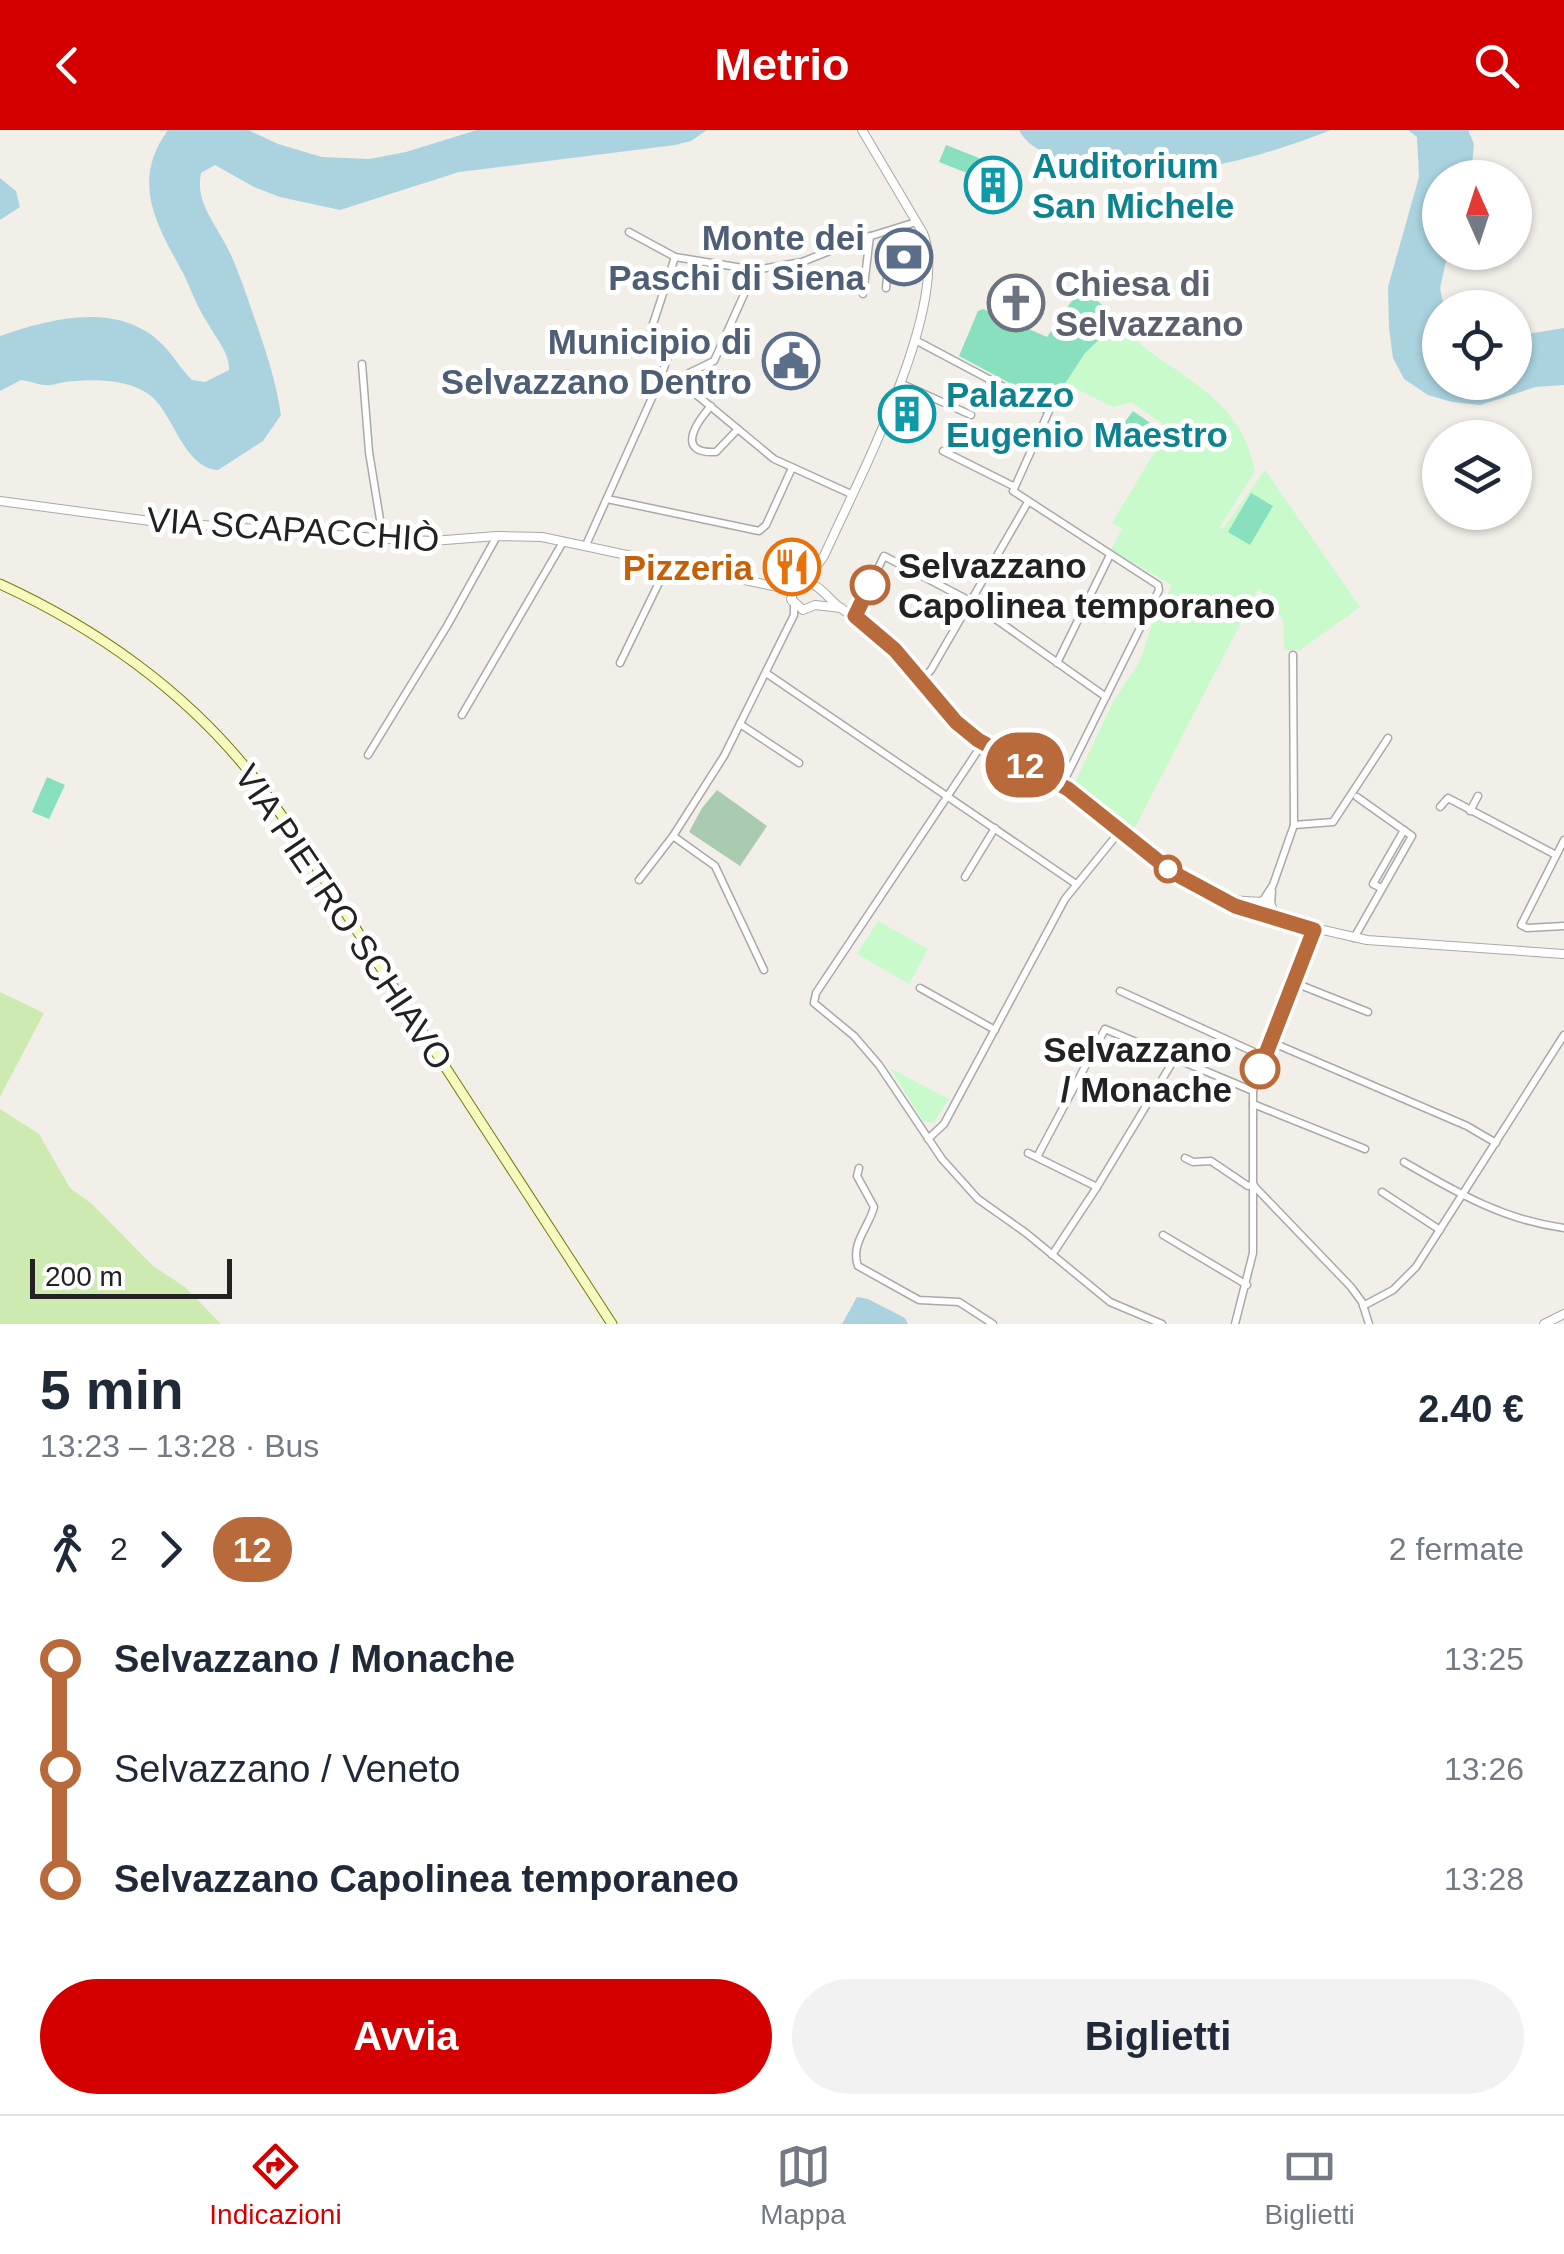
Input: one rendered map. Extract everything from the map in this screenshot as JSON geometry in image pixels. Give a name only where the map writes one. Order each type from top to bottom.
[{"type":"main road","name":"VIA PIETRO SCHIAVO","points":[[0,584],[81,626],[125,655],[192,711],[249,772],[308,856],[612,1324]]},
{"type":"street","points":[[639,880],[673,836],[724,756],[796,608],[793,591],[824,556],[916,341],[928,256],[923,233],[862,130]]},
{"type":"street","points":[[629,232],[676,257],[755,270],[802,262],[916,222]]},
{"type":"street","points":[[894,230],[923,233]]},
{"type":"street","points":[[886,288],[894,230]]},
{"type":"street","points":[[906,234],[928,256]]},
{"type":"street","points":[[863,294],[870,236]]},
{"type":"street","points":[[586,545],[673,342],[650,333],[676,257]]},
{"type":"street","points":[[681,382],[687,374],[714,360],[755,270]]},
{"type":"street","points":[[916,341],[1049,411],[1013,491],[1155,581],[1159,590],[1062,785]]},
{"type":"street","points":[[362,364],[369,452],[383,538]]},
{"type":"street","points":[[659,382],[681,382],[774,459],[851,494]]},
{"type":"street","points":[[900,383],[971,415]]},
{"type":"street","points":[[711,406],[692,428],[694,446],[716,452],[738,428]]},
{"type":"street","points":[[942,451],[1013,486]]},
{"type":"street","points":[[607,498],[759,531],[766,525],[792,468]]},
{"type":"street","name":"VIA SCAPACCHIÒ","points":[[0,501],[170,523],[383,538],[432,541],[497,536],[564,540],[783,588],[801,585]]},
{"type":"street","points":[[922,679],[931,670],[1028,502]]},
{"type":"street","points":[[368,755],[497,536]]},
{"type":"street","points":[[462,714],[564,540]]},
{"type":"street","points":[[1057,662],[1110,555]]},
{"type":"street","points":[[815,606],[820,600],[824,556]]},
{"type":"street","points":[[855,616],[884,556],[970,601],[1106,697]]},
{"type":"street","points":[[620,663],[669,563]]},
{"type":"street","points":[[801,585],[811,582],[895,650],[956,722],[983,743],[1062,785],[1172,872],[1228,900],[1262,915],[1354,938],[1564,954]]},
{"type":"street","points":[[783,588],[796,608]]},
{"type":"street","points":[[796,608],[841,608]]},
{"type":"street","points":[[1262,915],[1294,825],[1293,655]]},
{"type":"street","points":[[766,673],[1076,884]]},
{"type":"street","points":[[740,724],[799,764]]},
{"type":"street","points":[[1294,825],[1334,822],[1388,738]]},
{"type":"street","points":[[983,743],[814,1001],[880,1065],[928,1140],[978,1200],[1110,1302],[1162,1324]]},
{"type":"street","points":[[1470,810],[1478,796]]},
{"type":"street","points":[[1354,938],[1382,888],[1374,884],[1404,830],[1356,798]]},
{"type":"street","points":[[1440,807],[1448,798],[1556,855]]},
{"type":"street","points":[[965,877],[995,828]]},
{"type":"street","points":[[928,1140],[944,1124],[1065,898],[1120,831]]},
{"type":"street","points":[[673,836],[715,866],[764,970]]},
{"type":"street","points":[[1564,840],[1522,920],[1522,927],[1564,926]]},
{"type":"street","points":[[1228,900],[1266,904],[1291,922]]},
{"type":"street","points":[[1235,1324],[1247,1285],[1254,1215],[1252,1091],[1314,930]]},
{"type":"street","points":[[1295,983],[1368,1012]]},
{"type":"street","points":[[920,988],[995,1030]]},
{"type":"street","points":[[1120,990],[1264,1057]]},
{"type":"street","points":[[1037,1156],[1105,1029],[1252,1091]]},
{"type":"street","points":[[1364,1306],[1393,1290],[1410,1274],[1564,1035]]},
{"type":"street","points":[[1270,1042],[1466,1126],[1496,1144]]},
{"type":"street","points":[[1052,1255],[1175,1058]]},
{"type":"street","points":[[1253,1104],[1366,1149]]},
{"type":"street","points":[[1028,1153],[1097,1187]]},
{"type":"street","points":[[1185,1158],[1193,1162],[1211,1161],[1248,1186],[1254,1186]]},
{"type":"street","points":[[1404,1162],[1462,1196],[1520,1221],[1564,1228]]},
{"type":"street","points":[[858,1168],[857,1176],[874,1206],[858,1244],[858,1266],[919,1300],[959,1302],[993,1324]]},
{"type":"street","points":[[1254,1186],[1351,1287],[1364,1306],[1369,1324]]},
{"type":"street","points":[[1382,1192],[1440,1230]]},
{"type":"street","points":[[1254,1215],[1273,1209]]},
{"type":"street","points":[[1162,1235],[1247,1285]]},
{"type":"street","points":[[1544,1324],[1564,1314]]},
{"type":"green space","points":[[946,145],[979,158],[972,175],[939,162]]},
{"type":"green space","points":[[1082,286],[1119,321],[1085,353],[1051,405],[959,356],[978,311],[983,309],[1047,337]]},
{"type":"green space","points":[[1119,321],[1149,351],[1220,404],[1242,433],[1255,471],[1220,527],[1222,530],[1265,470],[1360,607],[1300,650],[1284,650],[1283,620],[1259,588],[1134,829],[1075,782],[1113,702],[1140,661],[1153,622],[1172,585],[1111,550],[1122,529],[1112,523],[1169,428],[1131,402],[1113,407],[1065,383],[1085,353]]},
{"type":"green space","points":[[1133,411],[1156,427],[1147,439],[1124,423]]},
{"type":"green space","points":[[1251,493],[1273,506],[1250,545],[1228,532]]},
{"type":"green space","points":[[47,777],[65,785],[49,819],[32,812]]},
{"type":"green space","points":[[717,790],[767,826],[740,866],[689,832]]},
{"type":"green space","points":[[878,921],[928,949],[909,984],[857,954]]},
{"type":"green space","points":[[0,992],[44,1013],[0,1097]]},
{"type":"green space","points":[[890,1068],[949,1099],[933,1123],[923,1121]]},
{"type":"green space","points":[[0,1109],[39,1134],[70,1188],[92,1204],[153,1266],[185,1287],[221,1324],[0,1324]]},
{"type":"water","points":[[168,130],[248,130],[322,157],[369,159],[477,130],[707,130],[691,141],[675,145],[459,172],[340,210],[280,197],[215,165],[201,173],[202,199],[242,282],[281,415],[263,441],[218,470],[196,460],[159,405],[134,387],[104,381],[48,385],[21,380],[0,391],[0,336],[62,319],[84,317],[126,322],[162,344],[192,380],[205,382],[229,370],[225,351],[164,238],[152,203],[151,168]]},
{"type":"water","points":[[1019,130],[1331,130],[1239,160],[1137,175],[1071,167],[1034,147]]},
{"type":"water","points":[[1408,130],[1468,130],[1474,144],[1473,160],[1422,160],[1422,270],[1444,270],[1440,290],[1422,290],[1422,391],[1404,379],[1393,358],[1388,287],[1419,177],[1417,137]]},
{"type":"water","points":[[0,178],[16,191],[20,207],[0,220]]},
{"type":"water","points":[[1564,328],[1564,385],[1532,388],[1532,333]]},
{"type":"water","points":[[1445,400],[1496,400],[1480,405]]},
{"type":"water","points":[[857,1297],[905,1318],[908,1324],[842,1324]]},
{"type":"bus line","name":"12","points":[[870,585],[855,616],[895,650],[965,730],[1068,789],[1172,872],[1235,906],[1314,930],[1260,1069]]},
{"type":"place","name":"Auditorium San Michele","points":[[993,185]]},
{"type":"place","name":"Monte dei Paschi di Siena","points":[[904,257]]},
{"type":"place","name":"Chiesa di Selvazzano","points":[[1016,303]]},
{"type":"place","name":"Municipio di Selvazzano Dentro","points":[[791,361]]},
{"type":"place","name":"Palazzo Eugenio Maestro","points":[[907,414]]},
{"type":"place","name":"Pizzeria","points":[[792,567]]},
{"type":"place","name":"Selvazzano Capolinea temporaneo","points":[[870,585]]},
{"type":"place","name":"Selvazzano / Monache","points":[[1260,1069]]}]
